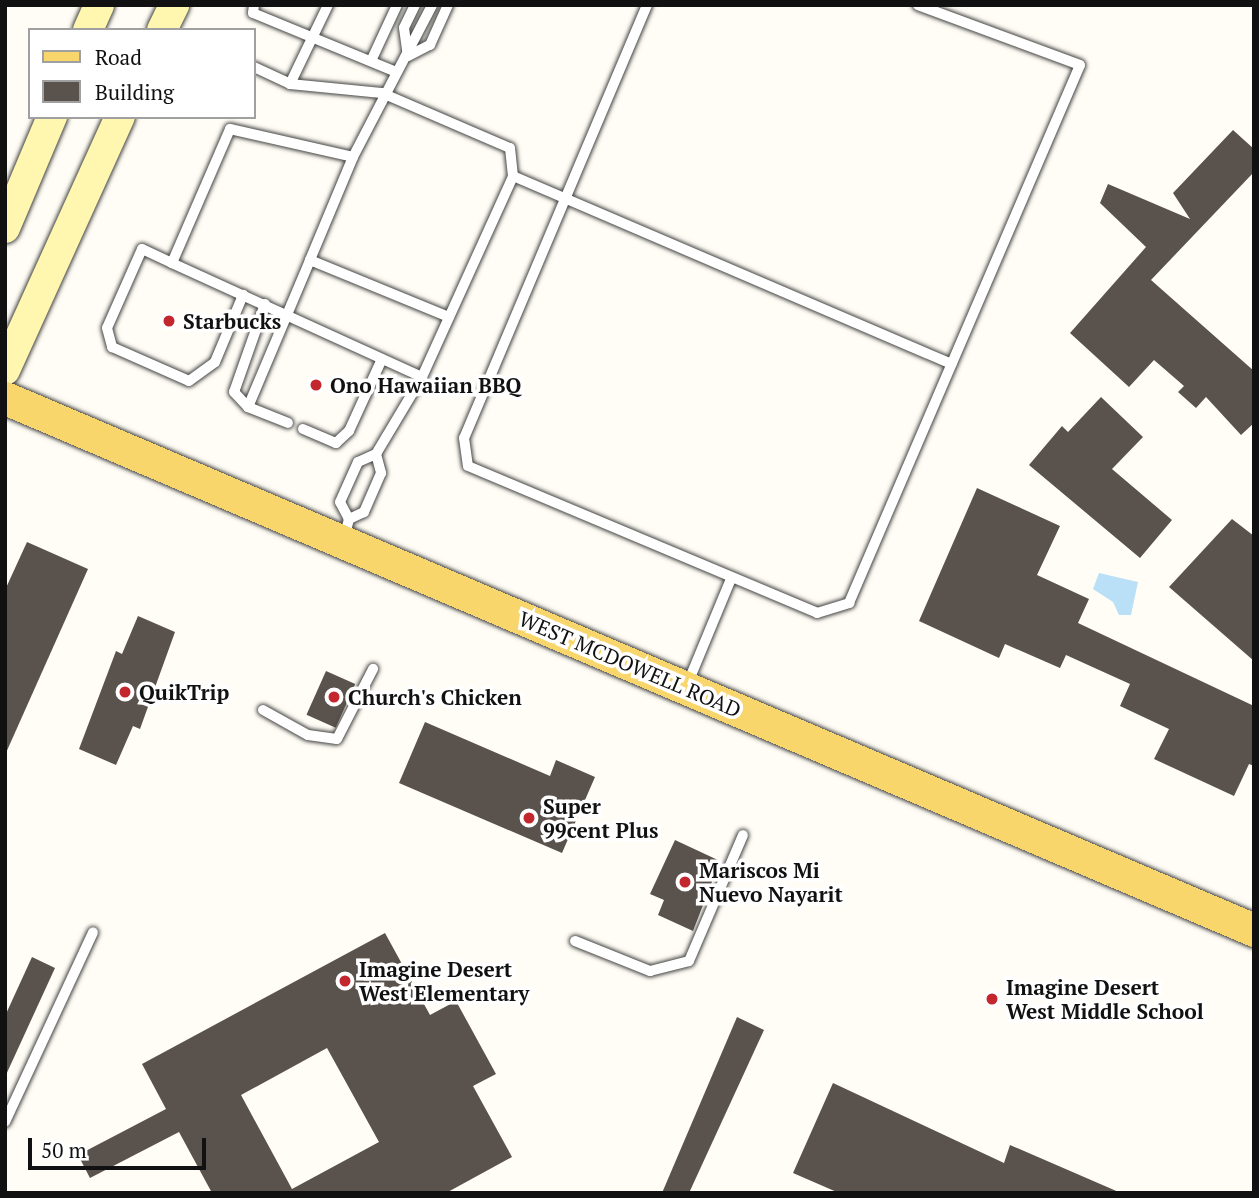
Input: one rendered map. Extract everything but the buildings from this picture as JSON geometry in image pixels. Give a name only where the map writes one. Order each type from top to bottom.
[{"type":"main road","points":[[90,28],[99,5]]},
{"type":"main road","points":[[5,228],[51,119]]},
{"type":"main road","points":[[5,370],[119,119]]},
{"type":"main road","name":"WEST MCDOWELL ROAD","points":[[5,398],[346,530],[686,688],[1254,930]]},
{"type":"lane","points":[[254,5],[253,13],[394,71]]},
{"type":"lane","points":[[290,84],[328,5]]},
{"type":"lane","points":[[371,61],[397,5]]},
{"type":"lane","points":[[408,56],[404,28],[415,5]]},
{"type":"lane","points":[[248,407],[382,93],[394,71],[408,56],[432,5]]},
{"type":"lane","points":[[408,56],[430,45],[449,5]]},
{"type":"lane","points":[[647,5],[464,438],[468,466],[817,613],[849,603],[1080,65],[918,5]]},
{"type":"lane","points":[[256,68],[290,84],[382,93],[510,148],[513,176],[422,377],[376,454],[358,463],[340,502],[346,530]]},
{"type":"lane","points":[[172,262],[230,129],[353,157]]},
{"type":"lane","points":[[513,176],[567,196],[951,364]]},
{"type":"lane","points":[[243,295],[215,362],[189,382],[112,347],[107,328],[142,250],[265,304],[422,377]]},
{"type":"lane","points":[[310,260],[449,317]]},
{"type":"lane","points":[[265,304],[234,392],[248,407],[288,423]]},
{"type":"lane","points":[[303,429],[336,443],[349,431],[382,359]]},
{"type":"lane","points":[[346,530],[364,512],[381,473],[376,454]]},
{"type":"lane","points":[[686,688],[731,579]]},
{"type":"lane","points":[[263,710],[308,735],[337,739],[373,669]]},
{"type":"lane","points":[[575,941],[650,971],[689,961],[743,835]]},
{"type":"lane","points":[[5,1122],[93,932]]},
{"type":"water","points":[[1099,573],[1138,582],[1131,615],[1119,615],[1113,602],[1093,589]]},
{"type":"place","name":"Starbucks","points":[[169,321]]},
{"type":"place","name":"Ono Hawaiian BBQ","points":[[316,385]]},
{"type":"place","name":"QuikTrip","points":[[125,692]]},
{"type":"place","name":"Church's Chicken","points":[[334,697]]},
{"type":"place","name":"Super 99cent Plus","points":[[529,818]]},
{"type":"place","name":"Mariscos Mi Nuevo Nayarit","points":[[685,882]]},
{"type":"place","name":"Imagine Desert West Elementary","points":[[345,981]]},
{"type":"place","name":"Imagine Desert West Middle School","points":[[992,999]]}]
